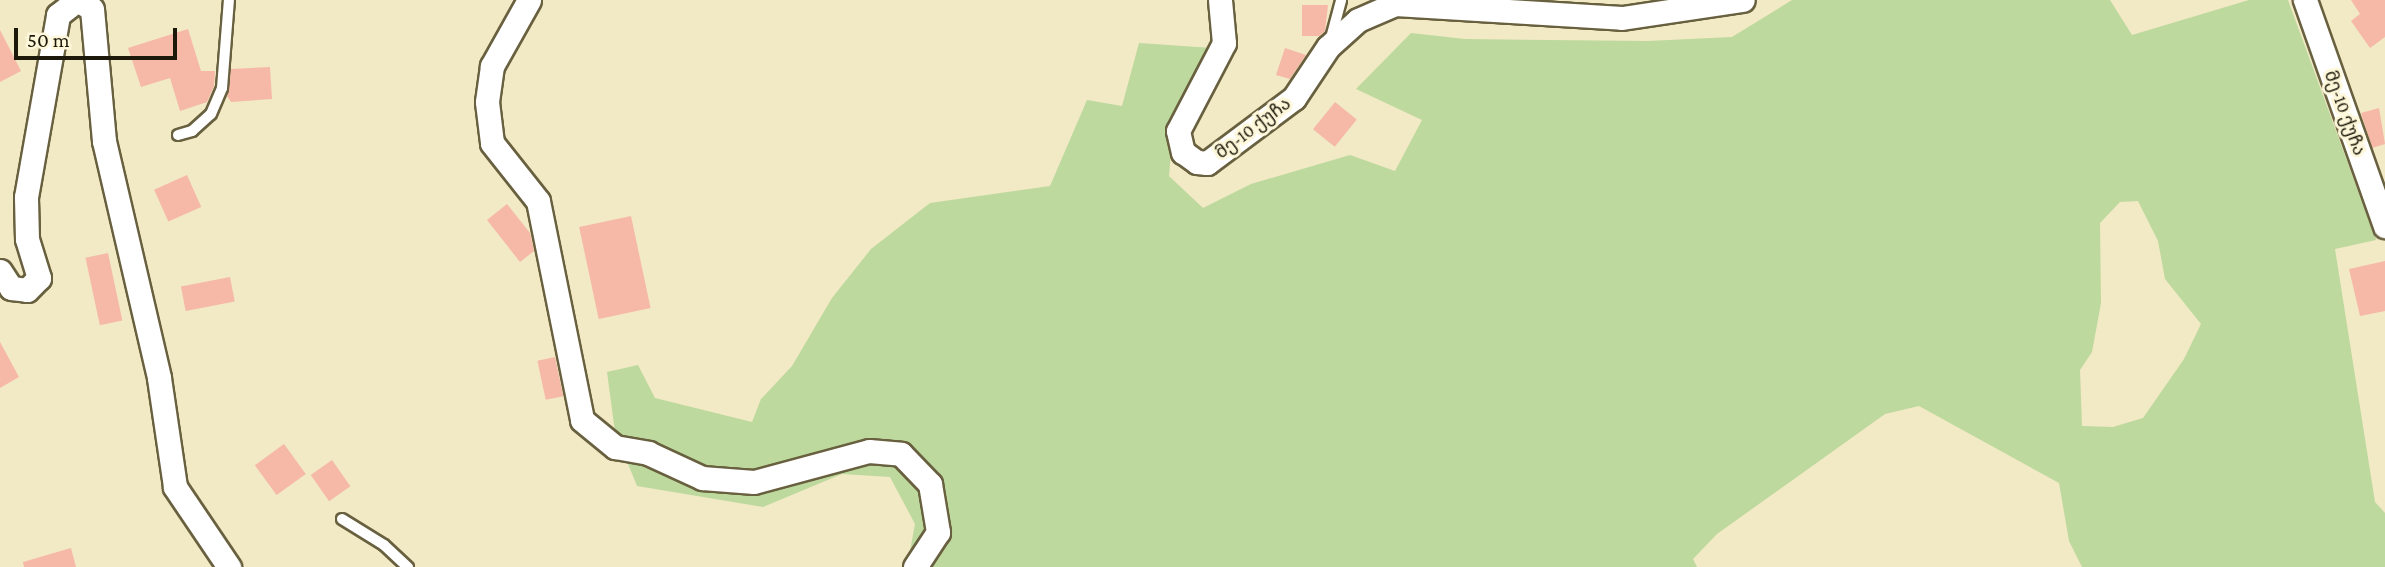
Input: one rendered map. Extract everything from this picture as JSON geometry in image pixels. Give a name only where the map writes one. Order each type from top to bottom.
[{"type":"street","points":[[0,271],[11,288],[27,290],[39,278],[27,239],[26,197],[58,15],[77,0],[92,9],[104,141],[159,379],[175,487],[229,567]]},
{"type":"street","points":[[529,0],[492,66],[486,102],[492,143],[538,201],[582,420],[615,447],[648,453],[702,478],[754,482],[869,451],[901,454],[930,484],[938,532],[915,567]]},
{"type":"street","name":"მე-10 ქუჩა","points":[[1220,0],[1224,43],[1178,131],[1183,152],[1197,162],[1207,163],[1294,98],[1328,47],[1357,20],[1402,2],[1622,18],[1743,0]]},
{"type":"street","name":"მე-10 ქუჩა","points":[[2305,0],[2385,226]]},
{"type":"lane","points":[[178,135],[192,131],[211,114],[222,88],[229,0]]},
{"type":"lane","points":[[1328,47],[1341,0]]},
{"type":"lane","points":[[342,519],[384,545],[408,567]]},
{"type":"green space","points":[[1792,0],[2110,0],[2132,35],[2249,0],[2288,0],[2376,240],[2335,249],[2375,502],[2385,513],[2385,567],[2082,567],[2069,541],[2059,483],[1919,406],[1885,414],[1717,534],[1693,559],[1697,567],[907,567],[915,524],[890,477],[842,474],[763,507],[637,486],[615,432],[607,372],[638,365],[655,398],[752,422],[761,399],[792,366],[832,298],[871,249],[930,203],[1050,186],[1087,100],[1122,106],[1139,43],[1212,48],[1172,141],[1169,176],[1203,208],[1251,184],[1350,155],[1395,171],[1422,120],[1356,89],[1411,33],[1465,39],[1648,41],[1732,37]],"holes":[[[2138,201],[2158,241],[2165,279],[2201,324],[2184,359],[2143,418],[2113,427],[2082,426],[2080,370],[2092,352],[2101,303],[2100,223],[2120,202]]]},
{"type":"building","points":[[2351,0],[2385,0],[2385,37],[2370,48],[2351,21],[2360,14]]},
{"type":"building","points":[[1302,5],[1328,5],[1325,31],[1319,36],[1302,36]]},
{"type":"building","points":[[188,29],[201,71],[215,71],[214,86],[207,102],[180,111],[170,78],[141,87],[128,48]]},
{"type":"building","points":[[0,30],[21,71],[0,82]]},
{"type":"building","points":[[1285,48],[1306,55],[1290,79],[1276,75]]},
{"type":"building","points":[[270,67],[272,99],[231,102],[227,96],[231,69]]},
{"type":"building","points":[[1335,102],[1357,120],[1335,147],[1313,129]]},
{"type":"building","points":[[2379,108],[2385,144],[2372,148],[2361,113]]},
{"type":"building","points":[[187,175],[201,207],[168,222],[154,190]]},
{"type":"building","points":[[507,204],[530,233],[534,251],[520,262],[487,220]]},
{"type":"building","points":[[631,216],[651,308],[599,319],[579,227]]},
{"type":"building","points":[[108,253],[122,320],[100,325],[86,258]]},
{"type":"building","points":[[2385,261],[2385,311],[2360,316],[2349,269]]},
{"type":"building","points":[[230,277],[235,302],[186,311],[181,287]]},
{"type":"building","points":[[0,342],[19,377],[0,388]]},
{"type":"building","points":[[555,357],[563,396],[546,400],[537,361]]},
{"type":"building","points":[[284,444],[306,474],[277,495],[255,465]]},
{"type":"building","points":[[332,460],[350,486],[329,501],[311,475]]},
{"type":"building","points":[[71,548],[76,567],[24,567],[23,562]]}]
